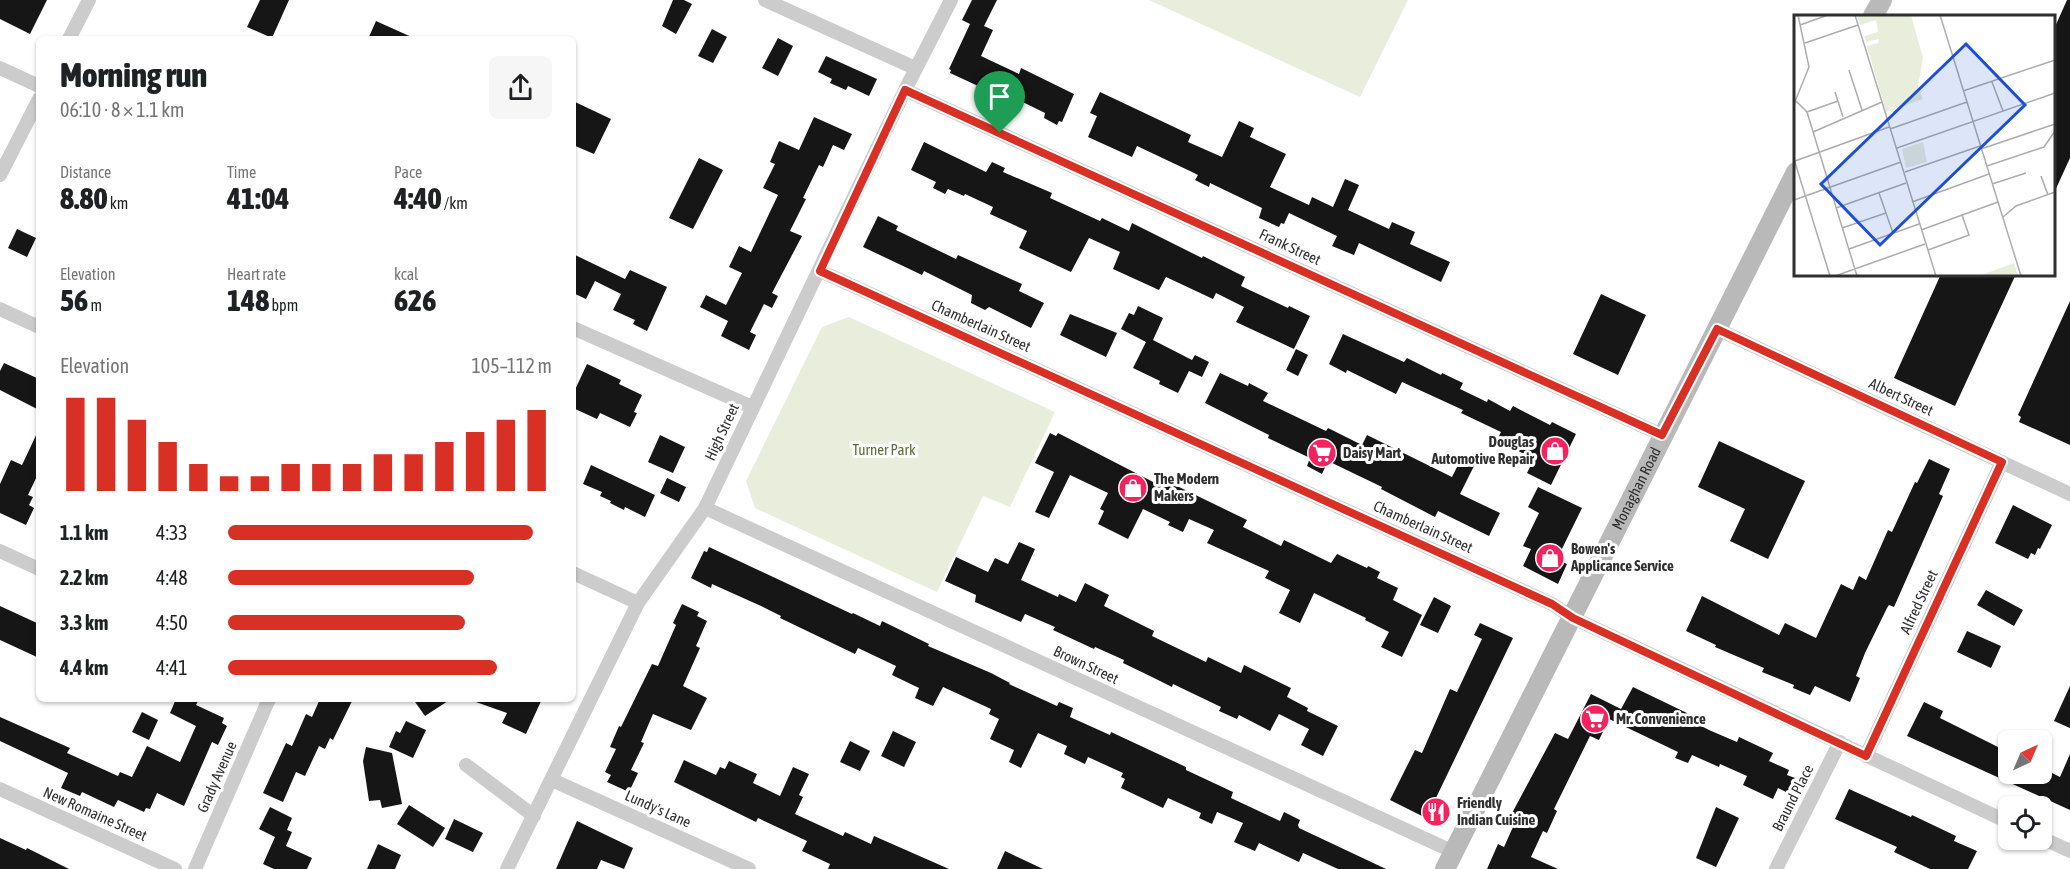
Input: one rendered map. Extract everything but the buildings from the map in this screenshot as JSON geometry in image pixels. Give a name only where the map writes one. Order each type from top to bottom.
[{"type":"main road","points":[[1874,15],[1882,0]]},
{"type":"main road","name":"Monaghan Road","points":[[1449,860],[1794,176]]},
{"type":"street","points":[[71,36],[89,0]]},
{"type":"street","points":[[765,0],[915,68]]},
{"type":"street","name":"High Street","points":[[507,869],[638,603],[705,508],[915,68],[951,0]]},
{"type":"street","points":[[0,68],[36,85]]},
{"type":"street","name":"Frank Street","points":[[905,90],[1662,435]]},
{"type":"street","points":[[0,175],[36,105]]},
{"type":"street","name":"Chamberlain Street","points":[[820,271],[1542,599],[1573,618],[1998,817]]},
{"type":"street","points":[[0,309],[36,326]]},
{"type":"street","points":[[576,329],[752,407]]},
{"type":"street","name":"Albert Street","points":[[1717,329],[2070,494]]},
{"type":"street","name":"Alfred Street","points":[[1866,756],[2002,462]]},
{"type":"street","name":"Brown Street","points":[[705,508],[1449,860]]},
{"type":"street","points":[[0,551],[36,568]]},
{"type":"street","points":[[576,574],[638,603]]},
{"type":"street","name":"Grady Avenue","points":[[195,869],[268,702]]},
{"type":"street","name":"Braund Place","points":[[1776,869],[1840,742]]},
{"type":"street","points":[[466,765],[534,816]]},
{"type":"street","name":"Lundy's Lane","points":[[552,780],[749,869]]},
{"type":"street","name":"New Romaine Street","points":[[0,789],[175,869]]},
{"type":"street","points":[[2052,843],[2070,851]]},
{"type":"green space","points":[[1149,0],[1408,0],[1360,97]]},
{"type":"green space","name":"Turner Park","points":[[849,317],[1055,412],[1010,507],[983,496],[937,592],[755,508],[746,481],[822,327]]},
{"type":"place","name":"Douglas Automotive Repair","points":[[1555,451]]},
{"type":"place","name":"Daisy Mart","points":[[1322,453]]},
{"type":"place","name":"The Modern Makers","points":[[1133,488]]},
{"type":"place","name":"Bowen's Applicance Service","points":[[1550,558]]},
{"type":"place","name":"Mr. Convenience","points":[[1595,719]]},
{"type":"place","name":"Friendly Indian Cuisine","points":[[1436,812]]},
{"type":"route","points":[[905,90],[1000,133],[1662,435],[1717,329],[2002,462],[1866,756],[1573,618],[1552,604],[820,271],[905,90]]}]
